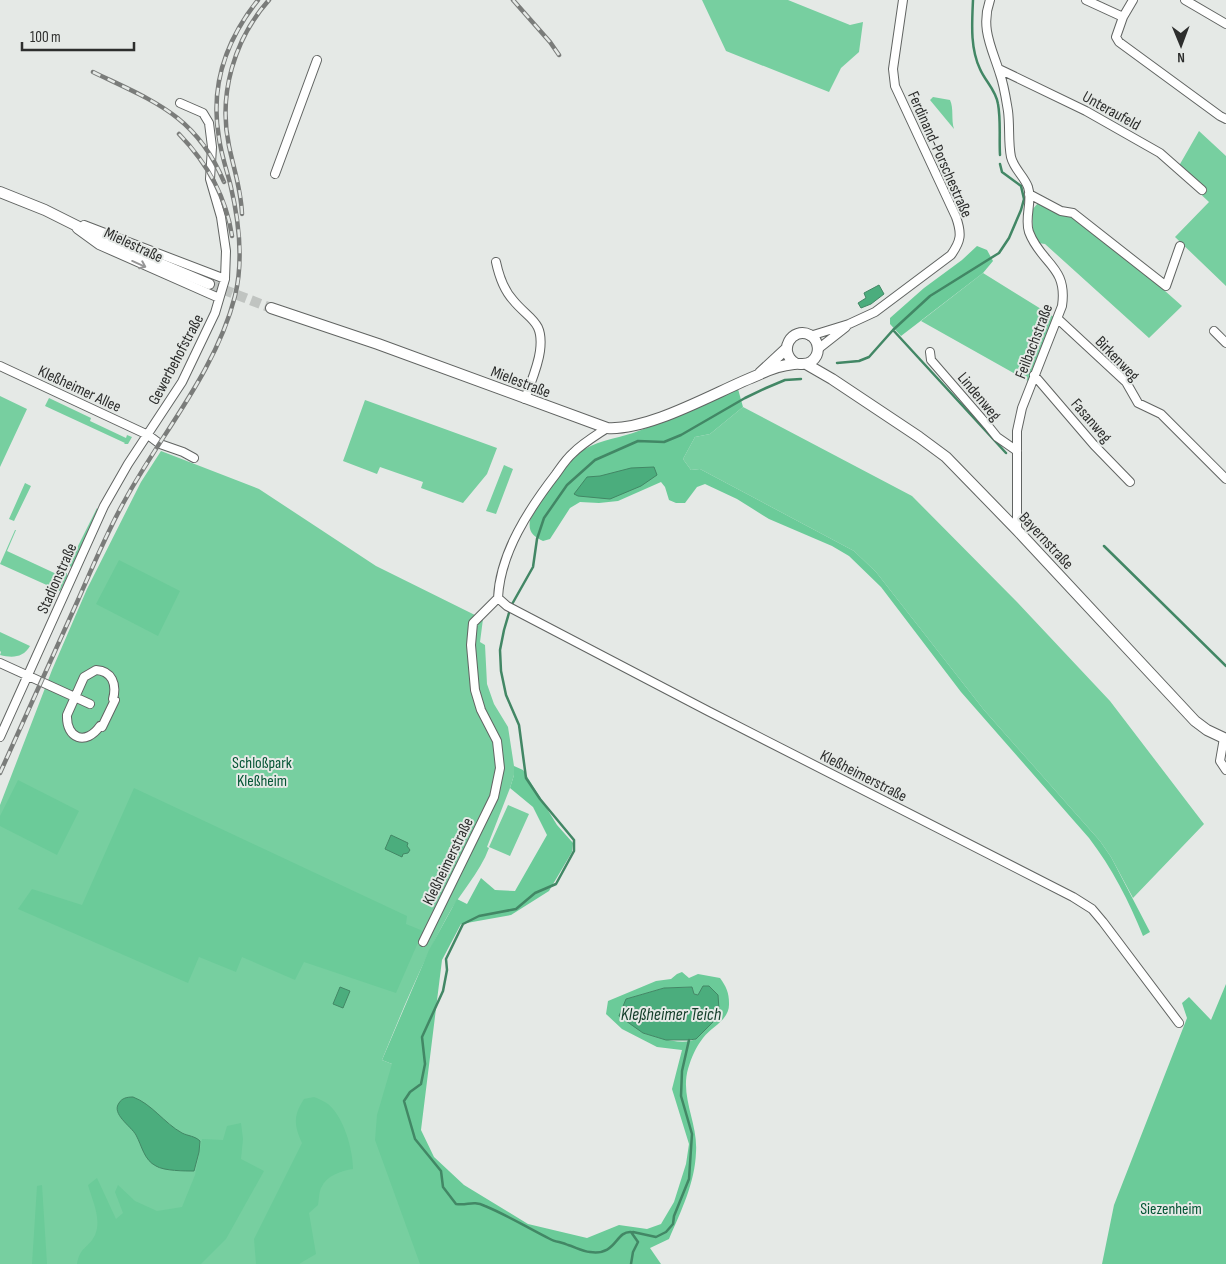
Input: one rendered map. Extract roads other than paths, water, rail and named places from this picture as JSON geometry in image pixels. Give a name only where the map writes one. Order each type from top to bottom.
[{"type":"street","name":"Ferdinand-Porschestraße","points":[[810,336],[849,324],[885,306],[951,255],[959,244],[960,230],[956,217],[895,86],[893,69],[903,0]]},
{"type":"street","name":"Feilbachstraße","points":[[990,0],[986,13],[988,40],[999,69],[1008,114],[1011,156],[1015,168],[1028,187],[1028,229],[1041,253],[1059,275],[1062,281],[1063,295],[1058,319],[1034,375],[1022,408],[1017,431],[1017,530]]},
{"type":"street","points":[[1086,0],[1123,17]]},
{"type":"street","points":[[1133,0],[1123,17],[1116,37],[1119,42],[1226,119]]},
{"type":"street","points":[[1185,0],[1226,24]]},
{"type":"street","points":[[275,174],[317,60]]},
{"type":"street","name":"Unteraufeld","points":[[999,69],[1086,111],[1160,153],[1202,190]]},
{"type":"street","name":"Gewerbehofstraße","points":[[148,435],[182,382],[207,332],[225,279],[226,251],[224,232],[210,179],[212,147],[209,123],[203,113],[180,103]]},
{"type":"street","name":"Mielestraße","points":[[0,192],[68,221],[113,244],[209,284]]},
{"type":"street","points":[[1029,194],[1061,211],[1073,213],[1166,286],[1180,246]]},
{"type":"street","name":"Mielestraße","points":[[68,221],[86,226],[225,279]]},
{"type":"street","name":"Mielestraße","points":[[68,221],[99,245],[219,298]]},
{"type":"street","points":[[496,262],[500,278],[513,301],[533,318],[539,328],[540,353],[525,399]]},
{"type":"street","name":"Mielestraße","points":[[271,308],[608,428],[631,427],[668,414],[759,374],[808,359]]},
{"type":"street","name":"Birkenweg","points":[[1058,319],[1126,382],[1138,403],[1161,414],[1226,479]]},
{"type":"street","name":"Ferdinand-Porschestraße","points":[[808,359],[849,324]]},
{"type":"street","points":[[1214,331],[1226,343]]},
{"type":"street","name":"Mielestraße","points":[[759,374],[786,348],[791,338],[795,335],[805,334],[810,336]]},
{"type":"street","points":[[786,348],[789,357],[808,359],[814,339],[810,336]]},
{"type":"street","name":"Lindenweg","points":[[930,352],[931,360],[997,437],[1017,451]]},
{"type":"street","name":"Bayernstraße","points":[[808,359],[832,379],[946,457],[1017,530],[1194,721],[1207,730],[1225,738],[1220,762],[1226,770]]},
{"type":"street","name":"Kleßheimer Allee","points":[[0,366],[148,435],[160,444],[194,458]]},
{"type":"street","name":"Fasanweg","points":[[1034,375],[1094,445],[1130,482]]},
{"type":"street","points":[[498,598],[499,582],[515,537],[545,488],[571,455],[584,443],[608,428]]},
{"type":"street","name":"Stadionstraße","points":[[0,737],[104,506],[125,468],[148,435]]},
{"type":"street","name":"Kleßheimerstraße","points":[[423,942],[494,797],[498,783],[500,768],[497,741],[474,690],[471,645],[473,623],[498,598],[508,606],[708,711],[1092,909],[1179,1023]]},
{"type":"street","points":[[0,663],[90,704]]},
{"type":"street","points":[[96,670],[108,672],[113,681],[113,699],[115,700],[102,727],[100,726],[96,731],[85,737],[80,738],[72,734],[68,727],[67,715],[74,696],[84,677],[96,670]]},
{"type":"water","points":[[879,285],[884,294],[871,304],[861,308],[858,303],[866,298],[864,293]]},
{"type":"water","points":[[654,467],[657,475],[641,486],[610,499],[574,494],[587,477],[600,476],[631,468]]},
{"type":"water","points":[[391,835],[408,843],[407,846],[410,850],[408,853],[403,854],[402,857],[385,849]]},
{"type":"water","name":"Kleßheimer Teich","points":[[703,986],[709,986],[718,995],[719,1009],[714,1021],[696,1039],[666,1040],[643,1033],[619,1016],[626,999],[664,988],[692,987],[694,994],[698,995]]},
{"type":"water","points":[[340,987],[350,991],[343,1008],[333,1004]]},
{"type":"water","points":[[133,1097],[146,1104],[182,1133],[200,1141],[194,1171],[164,1169],[156,1166],[149,1160],[134,1131],[123,1120],[118,1111],[117,1107],[122,1100]]},
{"type":"waterway","points":[[973,0],[972,35],[975,53],[980,69],[997,99],[1000,155]]},
{"type":"waterway","points":[[837,363],[859,361],[869,357],[893,330],[930,296],[999,253],[1009,238],[1024,199],[1021,186],[1002,172],[1000,164]]},
{"type":"waterway","points":[[893,330],[1006,453]]},
{"type":"waterway","points":[[631,1264],[633,1252],[638,1242],[631,1232],[622,1235],[606,1250],[590,1252],[552,1240],[481,1204],[456,1204],[443,1187],[441,1171],[415,1139],[404,1101],[410,1092],[421,1084],[425,1064],[422,1037],[443,991],[447,970],[446,959],[463,924],[479,916],[516,909],[535,893],[556,884],[574,851],[574,840],[540,799],[526,778],[519,725],[506,695],[501,671],[500,650],[504,630],[511,606],[533,567],[537,539],[544,518],[567,485],[595,460],[638,441],[664,442],[681,435],[766,388],[785,380],[801,379]]},
{"type":"waterway","points":[[1104,546],[1226,666]]},
{"type":"waterway","points":[[633,1232],[656,1237],[666,1232],[673,1224],[674,1216],[689,1179],[692,1134],[681,1096],[682,1071],[689,1040]]},
{"type":"tunnel","points":[[209,284],[271,308]]},
{"type":"railway","points":[[0,773],[112,524],[139,475],[201,376],[226,324],[238,282],[240,254],[238,225],[233,197],[220,144],[217,101],[219,82],[229,48],[237,31],[258,0]]},
{"type":"railway","points":[[242,214],[239,188],[226,127],[228,88],[232,68],[246,32],[269,0]]},
{"type":"railway","points":[[513,0],[559,55]]},
{"type":"railway","points":[[93,72],[153,102],[186,125],[213,159],[224,182]]},
{"type":"railway","points":[[179,134],[198,157],[214,181],[225,207],[232,236]]},
{"type":"park label","name":"Schloßpark Kleßheim","points":[[262,771]]},
{"type":"park label","name":"Siezenheim","points":[[1171,1208]]}]
